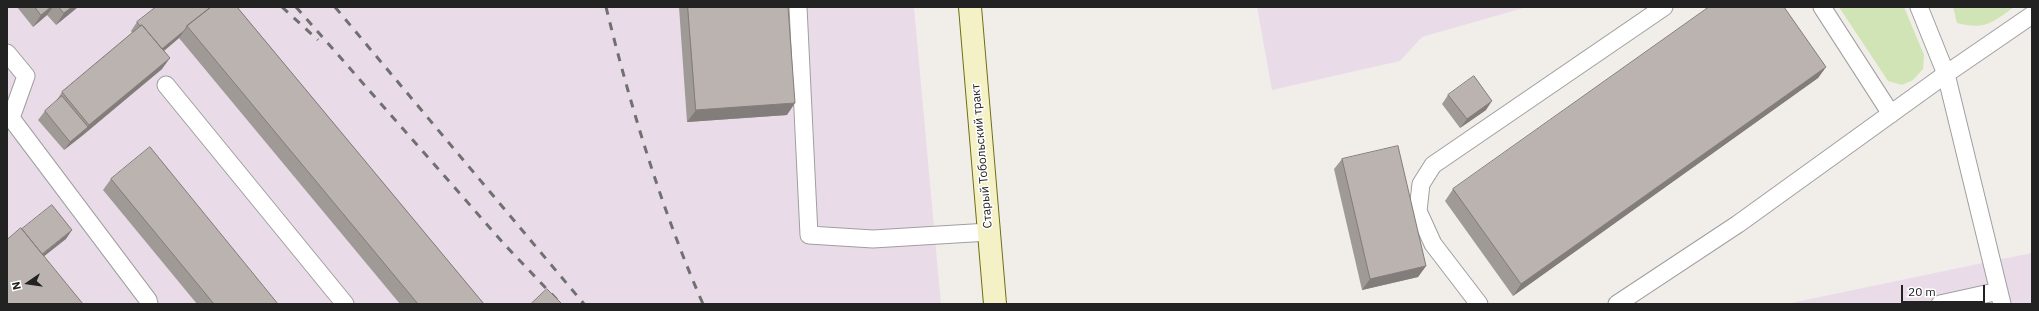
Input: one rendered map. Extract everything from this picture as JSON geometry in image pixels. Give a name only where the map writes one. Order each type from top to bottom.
[{"type":"street","name":"Старый Тобольский тракт","points":[[970,7],[995,304]]},
{"type":"lane","points":[[798,7],[809,235],[874,239],[989,232]]},
{"type":"lane","points":[[1479,304],[1433,244],[1418,211],[1421,184],[1433,165],[1664,7]]},
{"type":"lane","points":[[1822,7],[1891,114]]},
{"type":"lane","points":[[1920,7],[1946,74],[2001,297],[1940,304]]},
{"type":"lane","points":[[1617,304],[1738,224],[1946,74],[2032,15]]},
{"type":"lane","points":[[7,53],[26,76],[9,120],[148,300],[149,304]]},
{"type":"lane","points":[[166,85],[345,304]]},
{"type":"shaded area","points":[[7,7],[914,7],[941,304],[7,304]]},
{"type":"shaded area","points":[[1257,7],[1527,7],[1422,37],[1400,61],[1272,90]]},
{"type":"shaded area","points":[[2032,253],[2032,304],[1786,304],[1992,261]]},
{"type":"green space","points":[[1839,7],[1904,7],[1924,55],[1923,69],[1913,80],[1902,85],[1888,81]]},
{"type":"green space","points":[[1953,7],[2014,7],[1988,24],[1975,26],[1957,23]]},
{"type":"building","points":[[35,7],[51,7],[41,15]]},
{"type":"building","points":[[59,7],[72,7],[64,13]]},
{"type":"building","points":[[156,7],[211,7],[162,49],[142,25],[140,26],[137,22]]},
{"type":"building","points":[[211,7],[237,7],[484,304],[418,304],[187,26]]},
{"type":"building","points":[[688,7],[788,7],[795,103],[696,110]]},
{"type":"building","points":[[1709,7],[1784,7],[1826,67],[1521,284],[1453,189]]},
{"type":"building","points":[[142,25],[170,58],[89,125],[62,92]]},
{"type":"building","points":[[1474,76],[1492,101],[1467,119],[1448,95]]},
{"type":"building","points":[[62,96],[88,127],[70,142],[45,111]]},
{"type":"building","points":[[1398,146],[1426,266],[1370,279],[1342,159]]},
{"type":"building","points":[[150,147],[278,304],[214,304],[111,179]]},
{"type":"building","points":[[52,205],[72,230],[42,254],[22,229]]},
{"type":"building","points":[[21,228],[83,304],[7,304],[7,240]]},
{"type":"building","points":[[547,289],[562,304],[531,304]]},
{"type":"railway","points":[[282,7],[318,40]]},
{"type":"railway","points":[[296,7],[505,245],[561,304]]},
{"type":"railway","points":[[335,7],[584,304]]},
{"type":"railway","points":[[606,7],[636,120],[648,157],[674,232],[703,304]]}]
